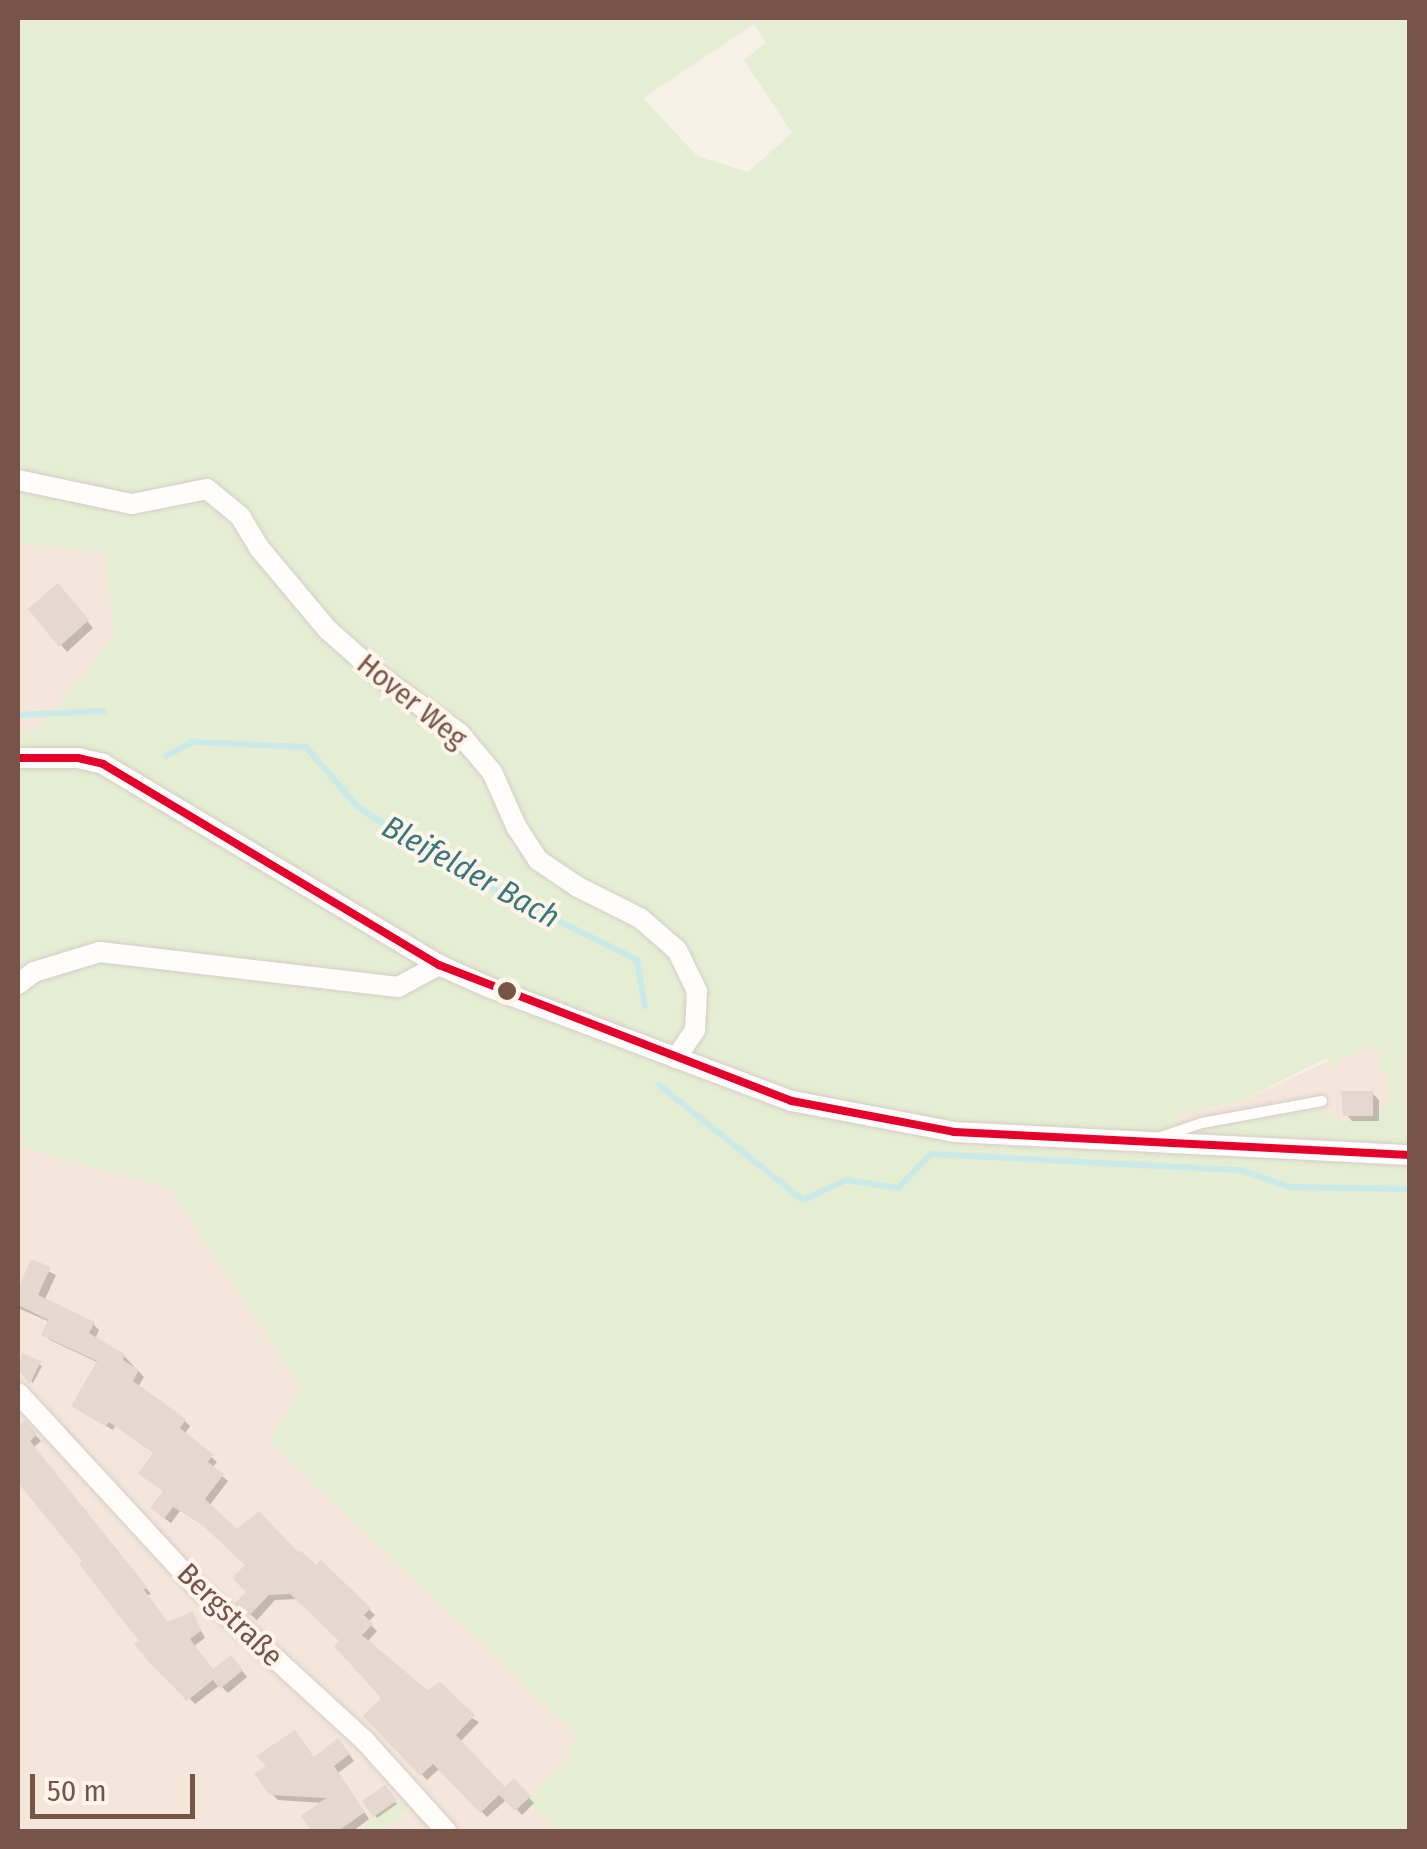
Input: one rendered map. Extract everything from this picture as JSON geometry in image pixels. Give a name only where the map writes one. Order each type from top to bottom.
[{"type":"street","name":"Hover Weg","points":[[18,480],[132,504],[208,488],[240,516],[260,549],[328,630],[382,678],[459,733],[492,772],[516,826],[538,860],[578,887],[640,918],[677,950],[697,991],[695,1030],[676,1058]]},
{"type":"street","points":[[18,758],[78,758],[102,764],[440,965],[488,988],[792,1101],[908,1126],[1146,1143],[1410,1154]]},
{"type":"street","points":[[18,984],[34,972],[100,952],[398,987],[440,965]]},
{"type":"street","name":"Bergstraße","points":[[18,1393],[197,1587],[366,1742],[447,1832]]},
{"type":"lane","points":[[1146,1143],[1202,1123],[1322,1102]]},
{"type":"shaded area","points":[[18,543],[105,553],[114,636],[44,724],[18,734]]},
{"type":"shaded area","points":[[1366,1043],[1382,1055],[1389,1076],[1390,1096],[1375,1139],[1173,1131],[1181,1112],[1240,1102]]},
{"type":"shaded area","points":[[18,1146],[170,1188],[302,1389],[269,1441],[578,1735],[562,1767],[527,1801],[557,1831],[383,1831],[410,1809],[402,1800],[357,1831],[18,1831]]},
{"type":"green space","points":[[18,18],[1409,18],[1409,1831],[557,1831],[526,1801],[561,1767],[577,1735],[269,1441],[302,1389],[170,1189],[18,1146],[18,734],[44,724],[114,636],[105,553],[18,543]],"holes":[[[754,24],[766,43],[744,60],[792,133],[748,172],[697,156],[643,98]],[[1366,1043],[1382,1055],[1377,1066],[1389,1076],[1390,1096],[1376,1117],[1344,1121],[1321,1110],[1201,1126],[1199,1132],[1174,1131],[1181,1112],[1240,1102],[1327,1058],[1337,1070],[1338,1058],[1357,1055]]]},
{"type":"green space","points":[[402,1800],[410,1809],[383,1831],[357,1831]]},
{"type":"building","points":[[58,583],[89,620],[59,647],[28,609]]},
{"type":"building","points":[[1341,1091],[1373,1091],[1373,1116],[1343,1116]]},
{"type":"building","points":[[31,1259],[51,1267],[38,1295],[95,1322],[89,1333],[125,1354],[123,1360],[139,1370],[133,1381],[186,1419],[180,1428],[213,1454],[208,1462],[224,1474],[205,1499],[237,1529],[259,1511],[298,1552],[316,1565],[321,1560],[371,1608],[364,1615],[373,1624],[362,1635],[427,1690],[440,1682],[475,1715],[456,1735],[505,1787],[514,1778],[531,1796],[515,1811],[499,1795],[480,1813],[433,1764],[420,1776],[363,1716],[381,1698],[334,1646],[339,1641],[290,1594],[269,1595],[249,1616],[235,1603],[246,1592],[232,1578],[245,1565],[200,1523],[173,1507],[164,1519],[150,1508],[163,1491],[138,1474],[153,1453],[109,1422],[106,1426],[71,1406],[97,1361],[41,1335],[48,1320],[18,1305],[18,1289]]},
{"type":"building","points":[[22,1353],[41,1361],[30,1384],[18,1370]]},
{"type":"building","points":[[25,1420],[37,1434],[30,1441],[147,1587],[144,1590],[168,1622],[193,1611],[201,1631],[190,1639],[213,1669],[231,1655],[243,1670],[220,1689],[213,1680],[187,1701],[134,1644],[139,1641],[79,1564],[82,1561],[18,1483],[18,1426]]},
{"type":"building","points":[[295,1730],[314,1757],[338,1738],[350,1754],[334,1766],[365,1812],[337,1832],[312,1832],[301,1816],[326,1798],[269,1795],[254,1773],[266,1766],[256,1756]]},
{"type":"building","points":[[385,1785],[397,1801],[373,1817],[362,1801]]},
{"type":"waterway","name":"Bleifelder Bach","points":[[18,715],[104,711]]},
{"type":"waterway","name":"Bleifelder Bach","points":[[166,756],[192,742],[306,747],[358,807],[446,865],[637,960],[645,1006]]},
{"type":"waterway","name":"Bleifelder Bach","points":[[659,1085],[803,1200],[846,1180],[898,1188],[931,1154],[1241,1170],[1289,1187],[1410,1189]]},
{"type":"transit line","points":[[18,758],[78,758],[103,764],[439,965],[792,1101],[954,1132],[1410,1155]]}]
